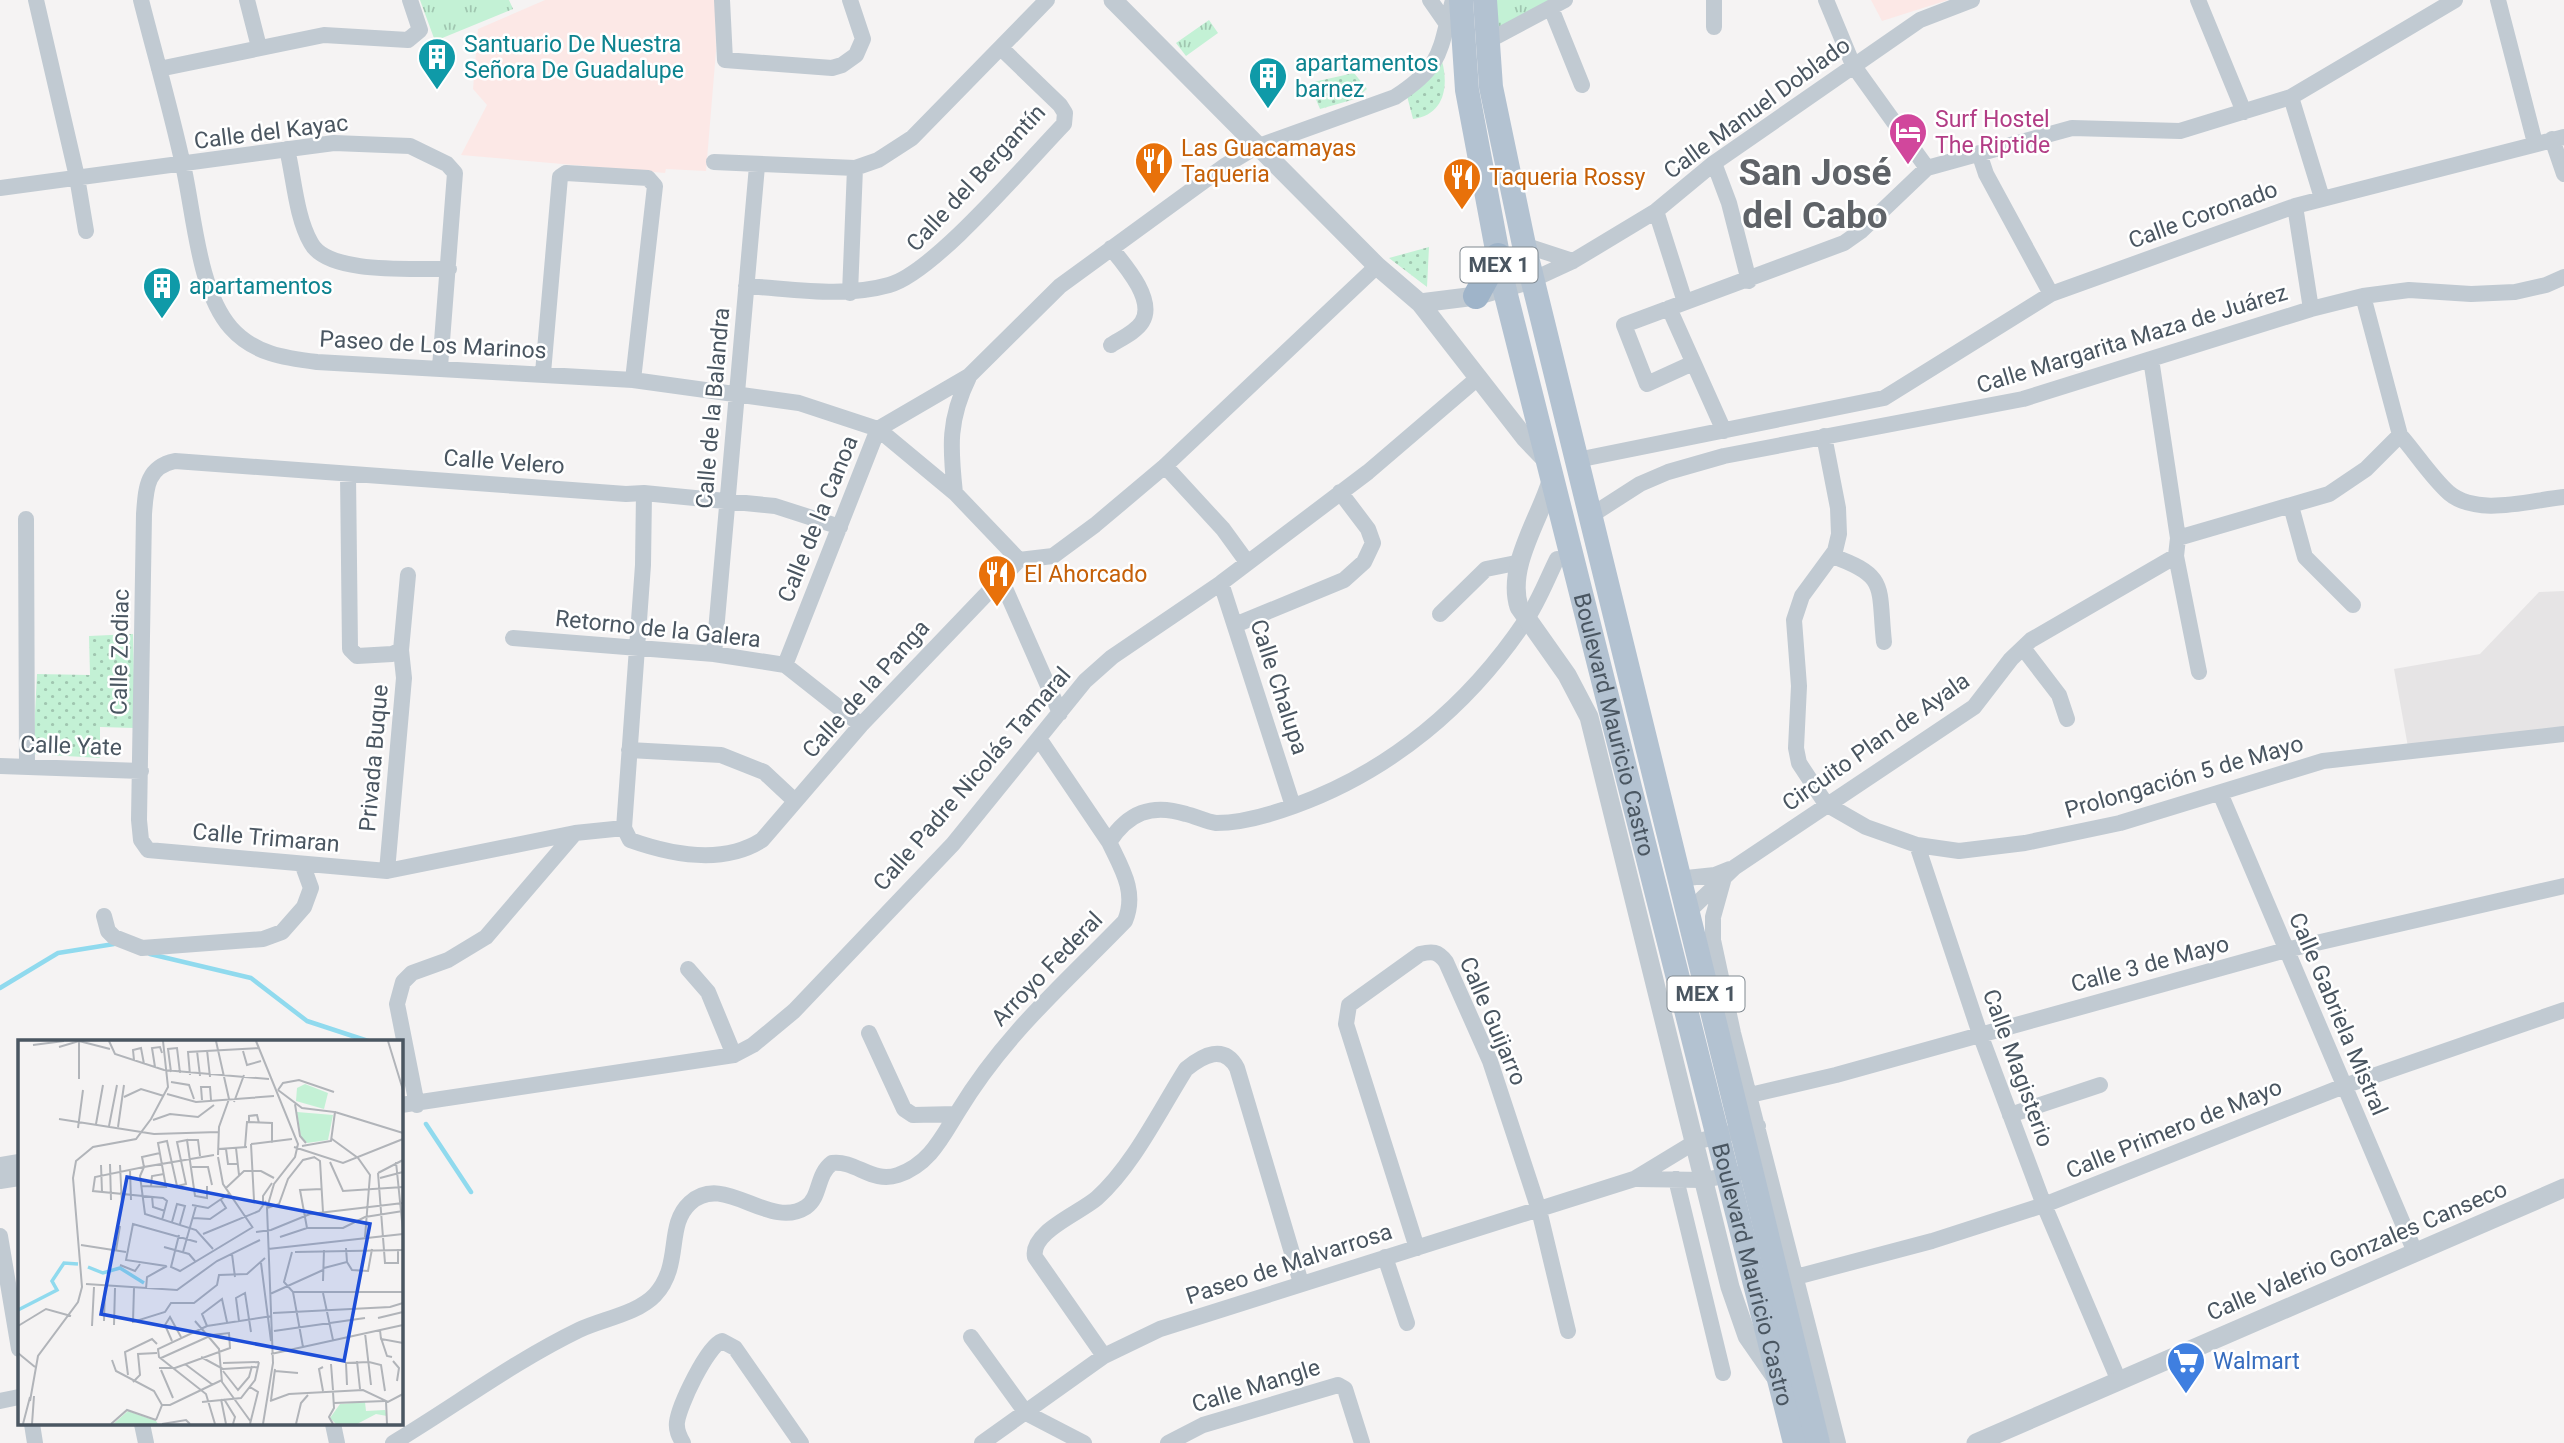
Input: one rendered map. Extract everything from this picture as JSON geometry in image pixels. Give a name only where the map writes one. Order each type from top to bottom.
[{"type":"highway","points":[[1476,296],[1498,256]]},
{"type":"main road","name":"Boulevard Mauricio Castro","points":[[1461,0],[1466,90],[1504,287],[1628,786],[1727,1134],[1795,1443]]},
{"type":"main road","name":"Boulevard Mauricio Castro","points":[[1485,0],[1491,87],[1524,245],[1677,879],[1725,1035],[1727,1134]]},
{"type":"main road","points":[[1618,827],[1628,786]]},
{"type":"main road","name":"Boulevard Mauricio Castro","points":[[1737,1174],[1818,1443]]},
{"type":"street","points":[[36,0],[77,177],[86,231]]},
{"type":"street","name":"Paseo de Los Marinos","points":[[141,0],[183,165],[205,271],[216,302],[230,327],[252,345],[278,358],[633,380],[799,403],[878,429],[955,493],[1019,560]]},
{"type":"street","points":[[247,0],[259,47]]},
{"type":"street","points":[[159,69],[324,35],[408,40],[420,30],[410,0]]},
{"type":"street","points":[[722,0],[725,60],[832,68],[849,61],[861,45],[861,33],[850,0]]},
{"type":"street","points":[[714,162],[757,166],[855,168],[878,160],[912,138],[1047,0]]},
{"type":"street","points":[[1113,0],[1256,147],[1377,266],[1420,303],[1550,470]]},
{"type":"street","points":[[1430,0],[1446,23]]},
{"type":"street","points":[[878,429],[969,376],[1060,286],[1226,165],[1256,147],[1395,97],[1410,87],[1428,72],[1442,50],[1452,0]]},
{"type":"street","points":[[1714,0],[1714,27]]},
{"type":"street","points":[[1826,0],[1853,65],[1927,168]]},
{"type":"street","name":"Calle Manuel Doblado","points":[[1534,279],[1573,261],[1657,211],[1714,163],[1920,20],[1972,0]]},
{"type":"street","points":[[2197,0],[2244,112]]},
{"type":"street","points":[[1693,363],[1647,384],[1624,326],[1844,243],[1861,231],[1927,168],[2072,128],[2168,133],[2244,112],[2291,97],[2455,0]]},
{"type":"street","points":[[2498,0],[2535,143]]},
{"type":"street","points":[[1486,42],[1558,4],[1582,85]]},
{"type":"street","name":"Calle del Bergantín","points":[[746,286],[850,293],[891,285],[926,266],[1064,124],[1065,113],[1060,105],[1002,49]]},
{"type":"street","points":[[2291,97],[2322,198]]},
{"type":"street","points":[[2558,138],[2564,174]]},
{"type":"street","name":"Calle Coronado","points":[[1884,398],[2051,294],[2295,206],[2558,138]]},
{"type":"street","name":"Calle del Kayac","points":[[0,188],[334,143],[410,146],[453,168],[449,270],[440,367]]},
{"type":"street","points":[[287,149],[305,227],[311,244],[320,255],[337,264],[449,270]]},
{"type":"street","points":[[1979,153],[1986,174],[2051,294]]},
{"type":"street","points":[[1714,163],[1729,203],[1749,281]]},
{"type":"street","name":"Calle de la Balandra","points":[[715,654],[757,166]]},
{"type":"street","points":[[850,293],[855,168]]},
{"type":"street","points":[[543,373],[560,177],[566,173],[648,178],[655,186],[633,380]]},
{"type":"street","points":[[2295,206],[2311,309]]},
{"type":"street","points":[[1657,211],[1685,303]]},
{"type":"street","points":[[1524,245],[1573,261]]},
{"type":"street","points":[[1111,248],[1142,293],[1145,313],[1141,325],[1111,345]]},
{"type":"street","points":[[1019,560],[1053,556],[1071,545],[1165,466],[1377,266]]},
{"type":"street","name":"Calle Margarita Maza de Juárez","points":[[1598,511],[1640,484],[1668,472],[1724,456],[2024,399],[2311,309],[2363,296],[2409,290],[2471,294],[2515,292],[2546,285],[2564,277]]},
{"type":"street","points":[[1420,303],[1476,296],[1534,279]]},
{"type":"street","points":[[2363,296],[2400,435],[2448,492],[2465,503],[2481,506],[2564,497]]},
{"type":"street","points":[[1669,308],[1724,431]]},
{"type":"street","points":[[2151,359],[2178,538],[2176,556],[2199,672]]},
{"type":"street","points":[[955,493],[950,455],[952,418],[969,376]]},
{"type":"street","name":"Calle Padre Nicolás Tamaral","points":[[409,1105],[734,1055],[774,1030],[953,845],[1085,681],[1112,657],[1221,583],[1340,492],[1479,377]]},
{"type":"street","points":[[1577,460],[1884,398],[1890,423]]},
{"type":"street","name":"Calle de la Canoa","points":[[785,665],[878,429]]},
{"type":"street","points":[[2178,538],[2329,494],[2350,482],[2400,435]]},
{"type":"street","points":[[1824,436],[1838,508],[1839,534],[1832,556],[1802,597],[1794,620],[1799,686],[1796,748],[1799,762],[1826,804]]},
{"type":"street","name":"Calle Velero","points":[[162,464],[175,461],[626,494],[644,492],[775,506],[839,527]]},
{"type":"street","name":"Calle Zodiac","points":[[144,846],[139,820],[144,514],[150,474],[162,464]]},
{"type":"street","points":[[1165,466],[1223,529],[1247,562]]},
{"type":"street","name":"Boulevard Mauricio Castro","points":[[1550,470],[1521,562],[1516,597],[1527,619],[1567,675],[1589,717],[1618,827],[1727,1134]]},
{"type":"street","points":[[348,474],[350,649],[358,656],[392,654],[401,650]]},
{"type":"street","points":[[624,828],[638,648],[644,492]]},
{"type":"street","points":[[1235,625],[1344,580],[1357,572],[1373,543],[1368,528],[1340,492]]},
{"type":"street","points":[[2291,506],[2305,557],[2353,605]]},
{"type":"street","points":[[26,519],[27,766]]},
{"type":"street","points":[[1832,556],[1858,565],[1874,577],[1878,587],[1884,642]]},
{"type":"street","name":"Circuito Plan de Ayala","points":[[1686,914],[1730,872],[1826,804],[1974,707],[2031,640],[2176,556]]},
{"type":"street","points":[[1110,842],[1123,821],[1153,809],[1180,812],[1215,823],[1293,806],[1346,783],[1434,728],[1486,673],[1527,619],[1557,559]]},
{"type":"street","name":"Calle de la Panga","points":[[624,828],[630,840],[645,846],[677,852],[726,856],[746,850],[762,840],[862,725],[1019,560]]},
{"type":"street","points":[[1440,614],[1486,569],[1521,562]]},
{"type":"street","name":"Privada Buque","points":[[387,871],[404,678],[401,650],[408,575]]},
{"type":"street","points":[[1000,577],[1060,713]]},
{"type":"street","name":"Calle Chalupa","points":[[1221,583],[1293,806]]},
{"type":"street","name":"Retorno de la Galera","points":[[513,638],[715,654],[785,665],[862,725]]},
{"type":"street","points":[[2023,648],[2059,695],[2067,719]]},
{"type":"street","name":"Prolongación 5 de Mayo","points":[[1826,804],[1867,827],[1917,845],[1959,851],[2025,843],[2120,823],[2323,761],[2564,734]]},
{"type":"street","name":"Arroyo Federal","points":[[393,1443],[509,1369],[578,1331],[654,1297],[667,1279],[674,1262],[680,1216],[691,1202],[715,1193],[779,1213],[791,1213],[805,1208],[815,1198],[820,1179],[832,1163],[844,1163],[870,1176],[883,1178],[907,1172],[931,1156],[984,1068],[1022,1022],[1125,921],[1131,899],[1126,878],[1110,842],[1040,740]]},
{"type":"street","points":[[629,750],[721,755],[764,772],[796,801]]},
{"type":"street","name":"Calle Yate","points":[[0,766],[141,771]]},
{"type":"street","name":"Calle Gabriela Mistral","points":[[2220,793],[2415,1252]]},
{"type":"street","name":"Calle Trimaran","points":[[144,846],[155,852],[387,871],[575,833],[624,828]]},
{"type":"street","points":[[401,1040],[397,1004],[403,982],[412,973],[448,960],[486,937],[575,833]]},
{"type":"street","name":"Calle Magisterio","points":[[1917,845],[2010,1115],[2044,1205],[2119,1381]]},
{"type":"street","points":[[104,916],[108,931],[114,937],[142,948],[262,939],[282,932],[303,907],[310,888],[303,866]]},
{"type":"street","points":[[1730,872],[1713,917],[1713,940],[1725,1035],[1750,1095],[1727,1134],[1737,1174],[1796,1277],[1838,1443]]},
{"type":"street","name":"Circuito Plan de Ayala","points":[[1677,879],[1730,872]]},
{"type":"street","name":"Calle 3 de Mayo","points":[[1750,1095],[1836,1074],[2286,950],[2564,886]]},
{"type":"street","name":"Calle Guijarro","points":[[1417,1248],[1346,1024],[1346,1013],[1349,1005],[1420,954],[1431,951],[1439,953],[1446,962],[1490,1062],[1539,1210]]},
{"type":"street","points":[[688,969],[708,992],[734,1055]]},
{"type":"street","name":"Calle Primero de Mayo","points":[[1796,1277],[1932,1241],[2044,1205],[2344,1086],[2564,1010]]},
{"type":"street","points":[[869,1033],[904,1109],[913,1115],[956,1114]]},
{"type":"street","points":[[402,1046],[409,1105]]},
{"type":"street","points":[[1104,1356],[1035,1257],[1033,1250],[1040,1237],[1108,1187],[1186,1069],[1201,1057],[1219,1053],[1231,1058],[1237,1068],[1301,1283]]},
{"type":"street","points":[[2010,1115],[2100,1085]]},
{"type":"street","name":"Paseo de Malvarrosa","points":[[982,1443],[1104,1356],[1160,1329],[1634,1179],[1727,1134]]},
{"type":"street","points":[[0,1165],[18,1162]]},
{"type":"street","name":"Boulevard Mauricio Castro","points":[[1737,1174],[1740,1319],[1747,1336],[1783,1388]]},
{"type":"street","name":"Paseo de Malvarrosa","points":[[1634,1179],[1737,1174]]},
{"type":"street","points":[[0,1181],[18,1178]]},
{"type":"street","points":[[1676,1179],[1723,1373]]},
{"type":"street","name":"Calle Valerio Gonzales Canseco","points":[[1976,1443],[2564,1188]]},
{"type":"street","points":[[1539,1210],[1568,1331]]},
{"type":"street","points":[[0,1236],[18,1343]]},
{"type":"street","points":[[1385,1257],[1407,1323]]},
{"type":"street","points":[[971,1337],[1026,1413],[1084,1443]]},
{"type":"street","points":[[683,1443],[677,1424],[680,1410],[711,1348],[716,1343],[728,1342],[802,1443]]},
{"type":"street","name":"Calle Mangle","points":[[1168,1443],[1203,1425],[1338,1385],[1345,1389],[1362,1443]]},
{"type":"street","points":[[0,1401],[18,1397]]},
{"type":"shaded area","points":[[545,0],[715,0],[716,51],[706,171],[666,169],[665,173],[461,155],[487,105],[473,89],[478,29]]},
{"type":"shaded area","points":[[1871,0],[1948,0],[1882,21]]},
{"type":"shaded area","points":[[2564,591],[2564,730],[2408,747],[2394,669],[2480,654],[2539,592]]},
{"type":"green space","points":[[420,0],[509,0],[513,9],[435,41]]},
{"type":"green space","points":[[1493,0],[1557,0],[1493,33]]},
{"type":"green space","points":[[1209,20],[1218,33],[1186,56],[1176,43]]},
{"type":"green space","points":[[1442,61],[1445,80],[1438,106],[1432,112],[1413,119],[1406,92]]},
{"type":"green space","points":[[1354,73],[1367,89],[1355,99],[1320,109],[1309,83]]},
{"type":"green space","points":[[1429,247],[1427,287],[1389,258]]},
{"type":"green space","points":[[133,634],[135,728],[100,727],[100,758],[33,754],[37,674],[90,675],[89,636]]},
{"type":"waterway","points":[[0,988],[58,953],[114,944]]},
{"type":"waterway","points":[[150,954],[251,978],[307,1021],[365,1040]]},
{"type":"waterway","points":[[426,1124],[471,1192]]},
{"type":"place","name":"Santuario De Nuestra Señora De Guadalupe","points":[[437,91]]},
{"type":"place","name":"apartamentos barnez","points":[[1268,110]]},
{"type":"place","name":"Surf Hostel The Riptide","points":[[1908,166]]},
{"type":"place","name":"Las Guacamayas Taqueria","points":[[1154,195]]},
{"type":"place","name":"Taqueria Rossy","points":[[1462,211]]},
{"type":"place","name":"apartamentos","points":[[162,320]]},
{"type":"place","name":"El Ahorcado","points":[[997,608]]},
{"type":"place","name":"Walmart","points":[[2186,1395]]},
{"type":"district","name":"San José del Cabo","points":[[1815,194]]}]
